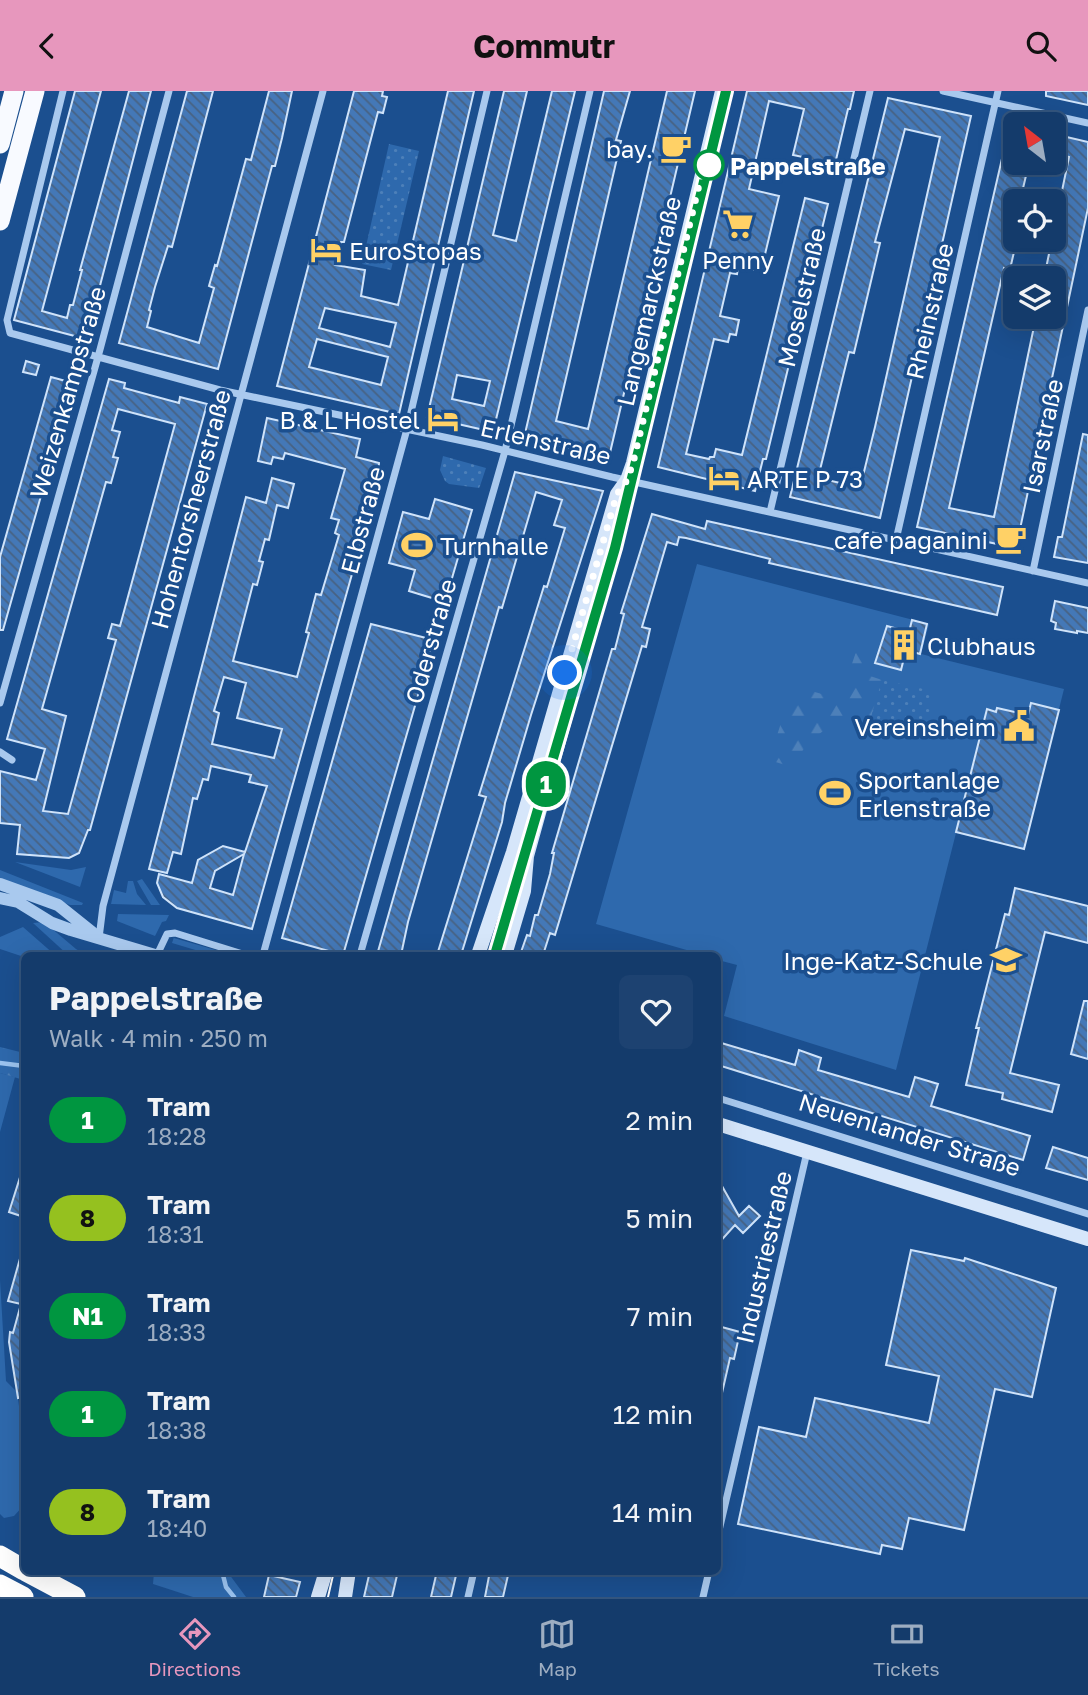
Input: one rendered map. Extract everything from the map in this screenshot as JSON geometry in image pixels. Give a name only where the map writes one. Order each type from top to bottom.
[{"type":"highway","points":[[0,143],[14,91]]},
{"type":"highway","points":[[0,221],[35,91]]},
{"type":"highway","points":[[0,1556],[21,1569]]},
{"type":"highway","points":[[33,1575],[75,1597]]},
{"type":"highway","points":[[0,1585],[23,1597]]},
{"type":"main road","name":"Langemarckstraße","points":[[506,952],[524,891],[527,856],[627,497],[627,480],[722,91]]},
{"type":"main road","name":"Langemarckstraße","points":[[479,952],[513,852],[617,494],[627,480]]},
{"type":"main road","name":"Neuenlander Straße","points":[[721,1125],[1088,1239]]},
{"type":"main road","points":[[318,1597],[325,1575]]},
{"type":"main road","points":[[345,1597],[348,1575]]},
{"type":"street","name":"Erlenstraße","points":[[64,91],[7,320],[10,333],[241,395],[407,429],[1088,583]]},
{"type":"street","name":"Weizenkampstraße","points":[[0,703],[98,357],[169,91]]},
{"type":"street","name":"Hohentorsheerstraße","points":[[99,938],[103,906],[323,91]]},
{"type":"street","name":"Elbstraße","points":[[264,952],[407,429],[487,91]]},
{"type":"street","name":"Oderstraße","points":[[361,952],[505,451],[590,91]]},
{"type":"street","name":"Moselstraße","points":[[770,512],[870,91]]},
{"type":"street","points":[[943,91],[1088,123]]},
{"type":"street","name":"Rheinstraße","points":[[897,540],[998,91]]},
{"type":"street","name":"Isarstraße","points":[[1033,571],[1088,310]]},
{"type":"street","points":[[0,752],[12,760]]},
{"type":"street","points":[[0,884],[58,905],[99,938]]},
{"type":"street","points":[[0,898],[32,909],[52,923],[146,952]]},
{"type":"street","points":[[158,952],[167,934],[175,933],[236,952]]},
{"type":"street","name":"Neuenlander Straße","points":[[721,1099],[1088,1214]]},
{"type":"street","name":"Industriestraße","points":[[721,1522],[807,1152]]},
{"type":"street","points":[[468,1597],[473,1575]]},
{"type":"street","points":[[703,1597],[708,1575]]},
{"type":"green space","points":[[389,144],[419,151],[391,270],[362,264]]},
{"type":"green space","points":[[443,456],[486,468],[479,488],[449,484],[445,481],[440,470]]},
{"type":"green space","name":"Sportanlage Erlenstraße","points":[[697,564],[929,624],[921,654],[1064,689],[1024,849],[956,833],[896,1070],[724,1016],[737,965],[721,961],[721,952],[694,952],[596,924]]},
{"type":"green space","points":[[857,649],[874,654],[870,676],[882,680],[870,721],[844,722],[824,731],[806,746],[792,767],[769,760],[793,686],[840,699]]},
{"type":"green space","points":[[882,680],[933,691],[932,732],[923,733],[890,722],[870,721]]},
{"type":"green space","points":[[15,862],[71,870],[86,867],[80,887]]},
{"type":"green space","points":[[0,870],[83,903],[70,905],[0,879]]},
{"type":"green space","points":[[142,879],[160,905],[151,905],[137,881]]},
{"type":"green space","points":[[128,881],[133,881],[137,894],[146,905],[111,904],[114,890],[126,893]]},
{"type":"green space","points":[[118,914],[169,915],[155,936],[117,921]]},
{"type":"green space","points":[[44,922],[81,952],[65,952],[33,923]]},
{"type":"green space","points":[[23,927],[52,952],[21,952],[21,956],[0,949],[0,937]]},
{"type":"green space","points":[[174,937],[223,952],[202,952],[172,943]]},
{"type":"green space","points":[[0,1047],[21,1052],[21,1079],[0,1073]]},
{"type":"green space","points":[[0,1073],[15,1077],[0,1132]]},
{"type":"green space","points":[[0,1280],[6,1381],[17,1392],[21,1420],[21,1508],[14,1516],[4,1518],[0,1514]]},
{"type":"green space","points":[[154,1575],[230,1575],[246,1597],[193,1597],[153,1584]]},
{"type":"building","points":[[75,91],[101,91],[42,311],[67,318],[70,305],[73,305],[129,91],[151,91],[86,339],[14,320]]},
{"type":"building","points":[[187,91],[213,91],[172,247],[168,246],[155,287],[147,327],[199,343],[214,288],[209,286],[246,159],[251,160],[269,91],[292,91],[275,166],[272,166],[218,369],[119,343]]},
{"type":"building","points":[[354,91],[383,91],[382,96],[387,97],[383,113],[378,112],[344,242],[341,242],[335,265],[365,270],[361,296],[398,305],[448,91],[474,91],[399,414],[277,386]],"holes":[[[325,308],[396,323],[390,347],[319,328]],[[317,339],[388,357],[381,385],[309,367]]]},
{"type":"building","points":[[504,91],[527,91],[493,235],[516,241],[552,91],[575,91],[493,432],[427,417]],"holes":[[[457,375],[490,381],[484,406],[452,399]]]},
{"type":"building","points":[[604,91],[630,91],[616,140],[621,141],[556,421],[588,429],[667,91],[695,91],[609,457],[524,438]]},
{"type":"building","points":[[747,91],[854,91],[835,164],[824,162],[822,169],[802,164],[803,157],[793,155],[804,109],[769,101],[749,189],[779,196],[761,271],[738,267],[737,274],[730,273],[720,316],[739,320],[736,335],[730,334],[728,342],[714,339],[686,454],[709,459],[714,457],[716,449],[742,455],[805,198],[828,204],[766,459],[763,459],[755,491],[658,467]]},
{"type":"building","points":[[1046,91],[1088,91],[1088,105],[1046,96]]},
{"type":"building","points":[[888,98],[971,116],[880,518],[790,497]],"holes":[[[905,129],[940,137],[861,484],[858,487],[818,478],[849,352],[854,353],[880,243],[875,242]]]},
{"type":"building","points":[[1066,137],[1088,142],[1088,208],[1066,312],[1066,266],[1046,266],[1049,252],[1066,252],[1066,189],[1062,189],[1069,157],[1066,156]]},
{"type":"building","points":[[1003,154],[1003,175],[1026,175],[1023,189],[1003,189],[1003,252],[1014,252],[1011,266],[1003,266],[949,508],[994,517],[1033,329],[1062,329],[1016,548],[917,527]]},
{"type":"building","points":[[26,361],[39,365],[36,375],[23,372]]},
{"type":"building","points":[[51,377],[73,383],[3,630],[0,630],[0,557]]},
{"type":"building","points":[[109,379],[125,383],[124,388],[179,403],[180,397],[207,404],[90,830],[79,853],[69,858],[17,854],[20,825],[0,823],[0,771],[36,780],[45,749],[7,739]],"holes":[[[118,409],[175,424],[120,626],[112,624],[108,638],[116,640],[68,814],[43,811],[66,716],[42,709],[106,482],[111,483],[118,458],[113,457],[120,432],[112,430]]]},
{"type":"building","points":[[267,418],[360,439],[356,457],[379,463],[365,528],[252,929],[177,908],[163,897],[157,883],[159,874],[192,883],[198,860],[223,846],[245,852],[267,786],[249,782],[251,775],[211,766],[208,780],[203,779],[197,799],[193,798],[181,854],[173,852],[167,873],[149,869],[246,497],[266,503],[272,478],[294,484],[288,508],[277,505],[269,540],[265,539],[259,561],[263,562],[257,585],[253,584],[233,661],[297,677],[316,594],[321,595],[339,535],[335,533],[339,520],[331,518],[345,469],[285,453],[283,459],[273,457],[271,464],[258,461]],"holes":[[[224,677],[246,683],[237,718],[282,729],[274,758],[212,744],[219,713],[214,711]],[[244,854],[233,895],[210,888],[215,871]]]},
{"type":"building","points":[[1083,434],[1088,435],[1088,563],[1054,557],[1058,537],[1062,537]]},
{"type":"building","points":[[515,472],[603,491],[531,715],[462,952],[438,952],[486,797],[479,795],[544,586],[547,587],[565,528],[554,525],[562,500],[536,492],[502,608],[499,607],[402,952],[378,952]]},
{"type":"building","points":[[435,499],[472,510],[445,602],[409,591],[415,570],[389,563],[403,512],[429,519]]},
{"type":"building","points":[[652,514],[705,529],[707,521],[1003,587],[997,615],[769,563],[770,559],[686,538],[679,537],[677,545],[667,542],[642,627],[650,629],[646,647],[642,646],[555,935],[550,933],[544,952],[521,952],[527,935],[530,936],[535,915],[538,915],[550,874],[552,853],[612,649],[615,649],[624,614],[621,613]]},
{"type":"building","points":[[1055,601],[1088,608],[1088,633],[1055,629],[1056,623],[1051,621]]},
{"type":"building","name":"Clubhaus","points":[[912,620],[927,624],[920,654],[906,650],[901,670],[875,663],[887,626],[909,632]]},
{"type":"building","points":[[371,624],[434,640],[344,952],[332,952],[282,938]]},
{"type":"building","points":[[1031,703],[1059,710],[1024,849],[956,832],[987,709],[996,712],[997,708],[1028,715]]},
{"type":"building","points":[[1015,888],[1088,906],[1088,943],[1045,932],[1010,1073],[1059,1085],[1052,1112],[1002,1099],[1003,1093],[966,1085],[979,1028],[976,1028],[1005,914],[1009,915]]},
{"type":"building","points":[[1084,1001],[1088,1001],[1088,1059],[1071,1054]]},
{"type":"building","points":[[721,1043],[795,1065],[799,1050],[821,1058],[818,1070],[909,1097],[915,1077],[938,1084],[931,1106],[1030,1136],[1023,1160],[721,1066]]},
{"type":"building","points":[[1053,1147],[1088,1158],[1088,1180],[1046,1168]]},
{"type":"building","points":[[21,1174],[21,1216],[9,1212]]},
{"type":"building","points":[[721,1184],[739,1216],[749,1206],[760,1216],[743,1233],[735,1225],[721,1241]]},
{"type":"building","points":[[911,1250],[964,1261],[965,1258],[1056,1288],[1032,1397],[995,1389],[964,1530],[909,1518],[902,1549],[882,1545],[880,1554],[738,1524],[759,1427],[806,1437],[815,1398],[929,1423],[939,1376],[886,1365]]},
{"type":"building","points":[[21,1255],[21,1304],[8,1301]]},
{"type":"building","points":[[21,1304],[21,1398],[18,1398],[9,1342],[10,1332],[13,1333]]},
{"type":"building","points":[[721,1327],[740,1332],[734,1359],[730,1358],[722,1393]]},
{"type":"building","points":[[269,1575],[300,1582],[296,1597],[264,1597]]},
{"type":"building","points":[[369,1575],[397,1575],[392,1597],[364,1597]]},
{"type":"building","points":[[436,1575],[456,1575],[451,1597],[431,1597]]},
{"type":"building","points":[[489,1575],[508,1575],[503,1597],[485,1597]]},
{"type":"waterway","points":[[0,1063],[21,1066]]},
{"type":"waterway","points":[[223,1575],[226,1587],[234,1597]]},
{"type":"tram line","points":[[496,952],[615,548],[726,91]]},
{"type":"tram line","name":"1","points":[[496,952],[615,548],[726,91]]},
{"type":"tram line","points":[[328,1597],[333,1575]]},
{"type":"place","name":"bay.","points":[[676,148]]},
{"type":"place","name":"Pappelstraße","points":[[709,165]]},
{"type":"place","name":"Penny","points":[[738,224]]},
{"type":"place","name":"EuroStopas","points":[[326,250]]},
{"type":"place","name":"B & L Hostel","points":[[443,419]]},
{"type":"place","name":"ARTE P 73","points":[[724,478]]},
{"type":"place","name":"cafe paganini","points":[[1011,539]]},
{"type":"place","name":"Turnhalle","points":[[417,545]]},
{"type":"place","name":"Clubhaus","points":[[904,645]]},
{"type":"place","name":"Vereinsheim","points":[[1019,726]]},
{"type":"place","name":"Sportanlage Erlenstraße","points":[[835,793]]},
{"type":"place","name":"Inge-Katz-Schule","points":[[1006,960]]},
{"type":"route","points":[[565,673],[617,494],[627,480],[633,463],[704,164],[709,165]]}]
